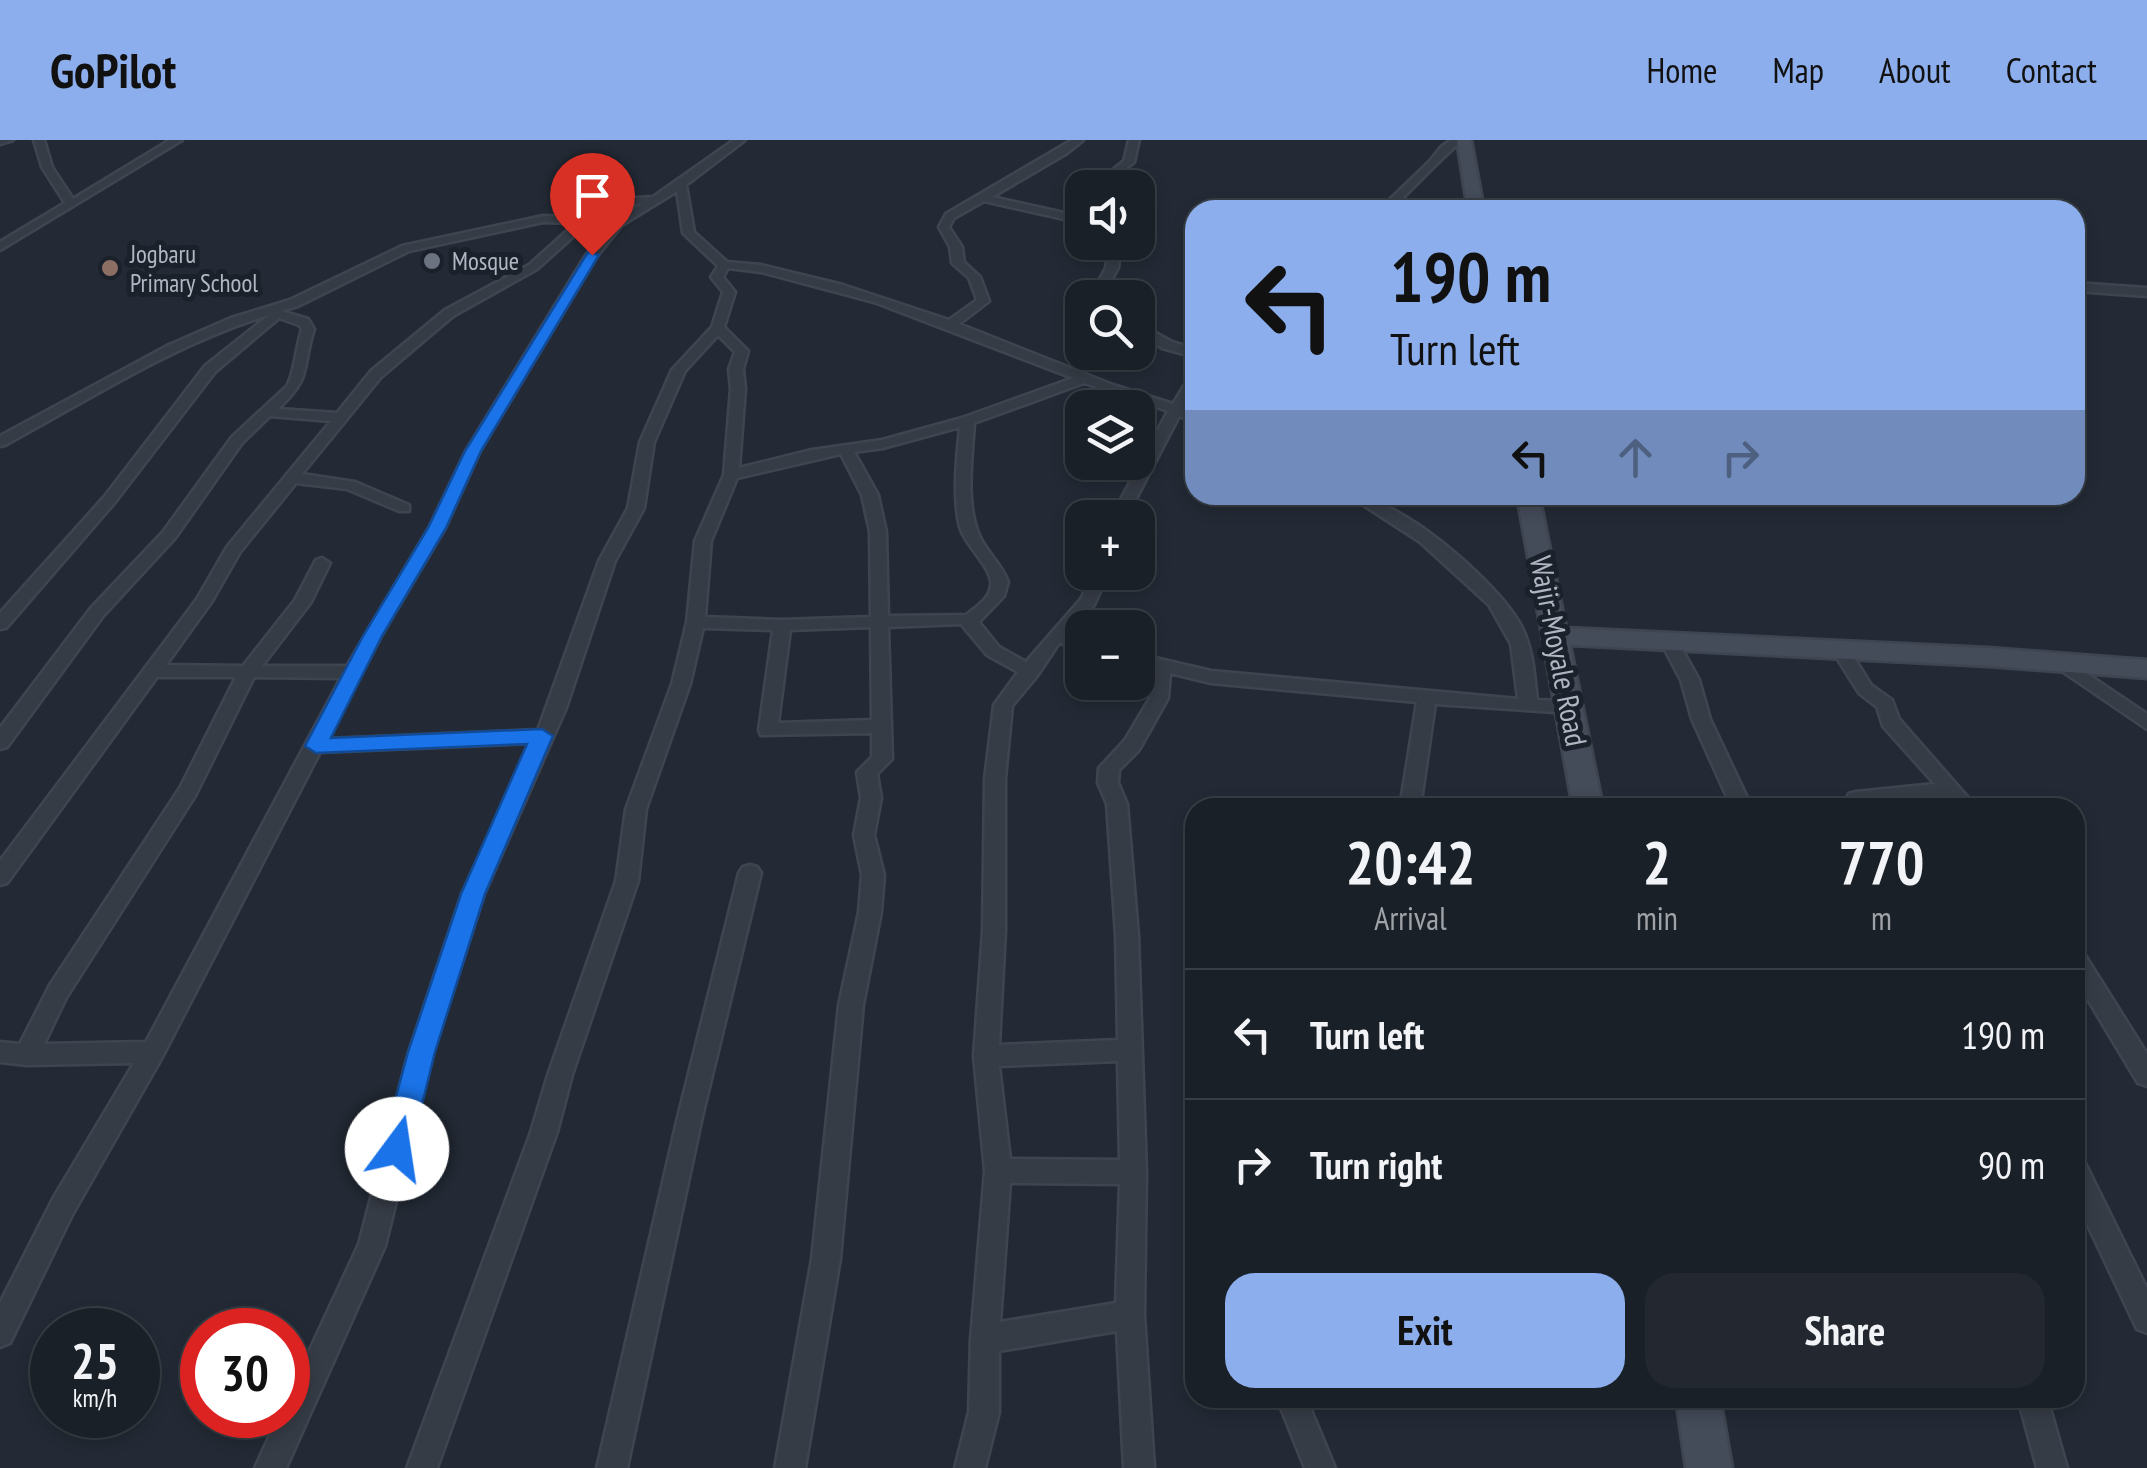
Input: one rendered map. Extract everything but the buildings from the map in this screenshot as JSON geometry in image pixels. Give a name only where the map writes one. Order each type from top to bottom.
[{"type":"main road","points":[[1461,140],[1474,200]]},
{"type":"main road","name":"Wajir-Moyale Road","points":[[1530,505],[1586,798]]},
{"type":"main road","points":[[1557,636],[2147,669]]},
{"type":"main road","points":[[1700,1408],[1709,1468]]},
{"type":"street","points":[[0,142],[8,140]]},
{"type":"street","points":[[39,140],[47,167],[70,203]]},
{"type":"street","points":[[0,247],[177,140]]},
{"type":"street","points":[[0,1333],[63,1206],[153,1052],[354,672],[429,544],[473,451],[611,228],[652,198],[682,184],[740,140]]},
{"type":"street","points":[[948,326],[979,307],[983,300],[974,278],[958,263],[956,247],[944,227],[950,216],[1064,152],[1078,140]]},
{"type":"street","points":[[1118,170],[1129,162],[1134,140]]},
{"type":"street","points":[[1395,200],[1444,149],[1461,140]]},
{"type":"street","points":[[682,184],[689,233],[695,243],[724,266],[744,264],[833,286],[1185,413]]},
{"type":"street","points":[[0,877],[204,601],[233,550],[295,478],[339,417],[397,352],[460,304],[533,268],[573,226],[598,209],[652,198]]},
{"type":"street","points":[[979,198],[1065,216]]},
{"type":"street","points":[[0,442],[174,348],[294,303],[406,248],[543,218],[573,226],[611,228]]},
{"type":"street","points":[[270,1468],[372,1246],[421,1052],[473,894],[556,708],[606,562],[636,508],[644,454],[660,411],[679,370],[718,328],[730,292],[717,277],[724,266]]},
{"type":"street","points":[[2085,289],[2147,292]]},
{"type":"street","points":[[0,624],[110,499],[210,369],[294,303]]},
{"type":"street","points":[[0,742],[97,612],[168,534],[237,440],[292,388],[299,376],[308,329],[304,322],[278,314]]},
{"type":"street","points":[[422,1468],[544,1132],[627,882],[636,809],[681,684],[696,622],[703,541],[731,475],[736,370],[742,351],[718,328]]},
{"type":"street","points":[[1155,338],[1185,350]]},
{"type":"street","points":[[731,475],[812,454],[847,452],[967,421],[1086,378]]},
{"type":"street","points":[[1129,500],[1155,444],[1185,400]]},
{"type":"street","points":[[266,412],[339,417]]},
{"type":"street","points":[[696,622],[782,625],[969,621],[992,606],[1000,589],[994,565],[972,542],[967,524],[967,421]]},
{"type":"street","points":[[790,1468],[826,1259],[850,1005],[870,912],[873,875],[864,835],[871,798],[867,772],[882,759],[878,532],[870,495],[847,452]]},
{"type":"street","points":[[295,478],[350,485],[404,508]]},
{"type":"street","points":[[1372,505],[1442,548],[1497,604],[1520,640],[1528,706]]},
{"type":"street","points":[[27,1055],[58,992],[188,790],[248,672],[303,602],[322,562]]},
{"type":"street","points":[[970,1468],[984,1412],[985,1339],[998,1171],[986,1056],[994,931],[996,779],[1004,705],[1093,590]]},
{"type":"street","points":[[969,621],[992,651],[1031,672]]},
{"type":"street","points":[[782,625],[768,730],[883,726]]},
{"type":"street","points":[[1056,636],[1065,639]]},
{"type":"street","points":[[1670,644],[1690,680],[1701,719],[1737,798]]},
{"type":"street","points":[[1840,650],[1866,689],[1885,704],[1890,721],[1958,798]]},
{"type":"street","points":[[2065,664],[2147,723]]},
{"type":"street","points":[[1155,665],[1212,677],[1427,699],[1569,707]]},
{"type":"street","points":[[152,671],[354,672]]},
{"type":"street","points":[[1138,1468],[1130,1316],[1133,1172],[1127,935],[1116,804],[1108,783],[1108,768],[1132,745],[1160,698],[1155,683]]},
{"type":"street","points":[[1412,798],[1427,699]]},
{"type":"street","points":[[316,746],[542,736]]},
{"type":"street","points":[[1856,798],[1950,790]]},
{"type":"street","points":[[612,1468],[690,1118],[750,873]]},
{"type":"street","points":[[2085,974],[2147,1075]]},
{"type":"street","points":[[986,1056],[1128,1050]]},
{"type":"street","points":[[0,1052],[153,1052]]},
{"type":"street","points":[[998,1171],[1133,1172]]},
{"type":"street","points":[[2085,1191],[2147,1319]]},
{"type":"street","points":[[985,1339],[1130,1316]]},
{"type":"street","points":[[1296,1408],[1320,1468]]},
{"type":"street","points":[[2036,1408],[2052,1468]]},
{"type":"place","name":"Mosque","points":[[432,261]]},
{"type":"place","name":"Jogbaru Primary School","points":[[110,268]]},
{"type":"route","points":[[397,1149],[421,1052],[473,894],[542,736],[316,746],[372,636],[437,528],[473,451],[526,370],[592,255]]}]
